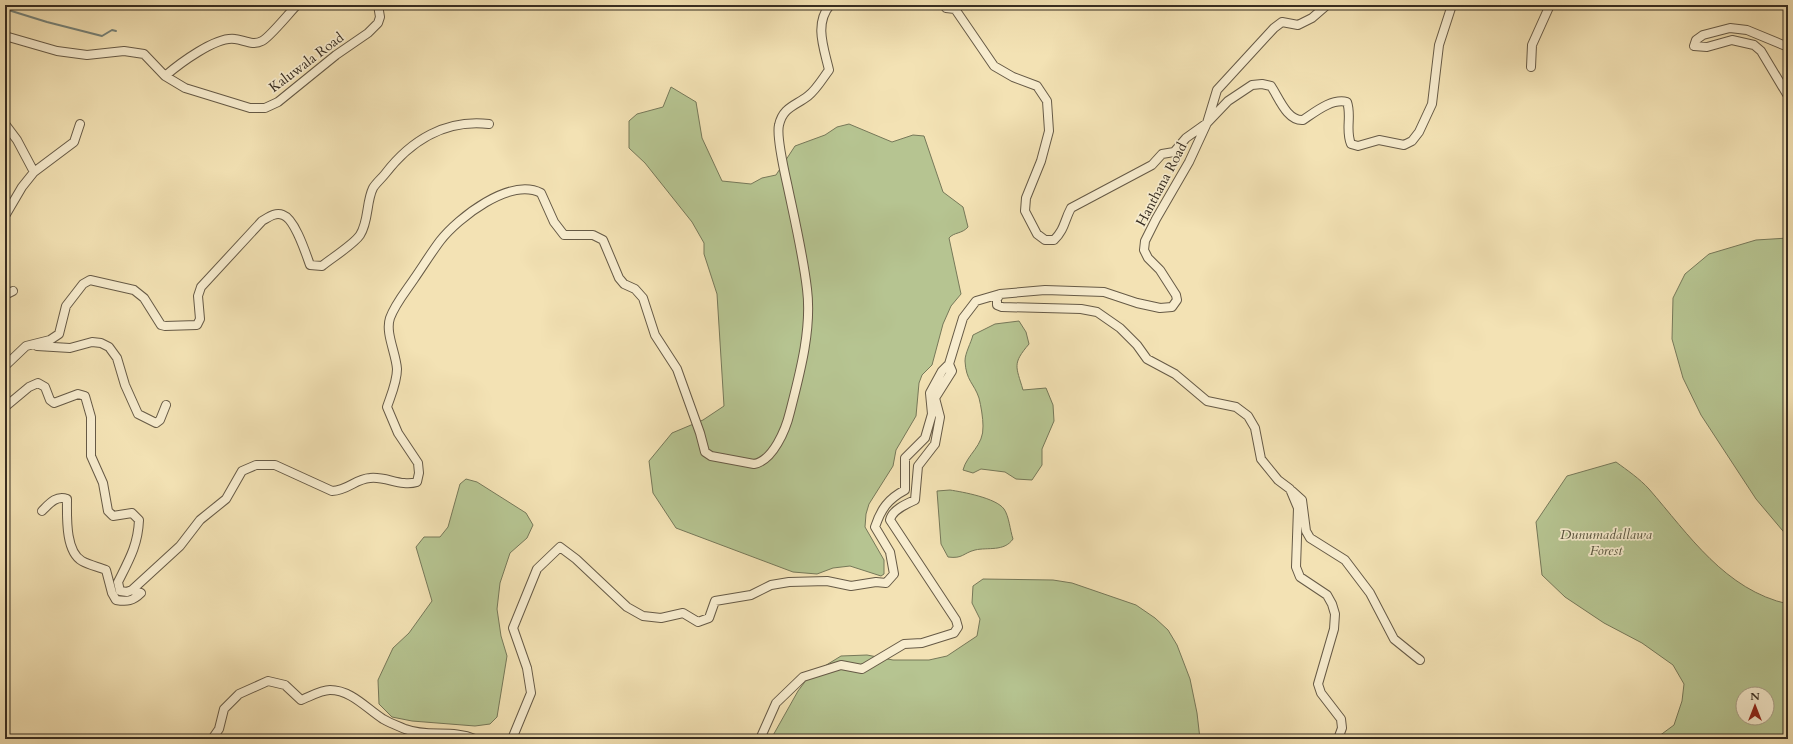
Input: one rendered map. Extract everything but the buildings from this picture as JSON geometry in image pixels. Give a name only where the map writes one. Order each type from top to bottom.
[{"type":"street","points":[[165,76],[196,53],[225,39],[235,39],[247,43],[262,41],[297,5]]},
{"type":"street","name":"Kaluwala Road","points":[[5,36],[57,51],[88,55],[124,51],[144,54],[165,76],[185,88],[250,108],[265,108],[278,102],[336,55],[368,33],[378,23],[380,16],[378,5]]},
{"type":"street","points":[[5,407],[29,387],[38,383],[45,387],[50,400],[54,403],[78,394],[86,396],[91,417],[91,456],[103,483],[108,511],[113,516],[132,513],[139,520],[138,535],[134,550],[118,582],[120,591],[128,592],[132,590],[180,546],[200,520],[226,499],[242,472],[256,465],[275,466],[332,491],[342,490],[360,480],[371,477],[388,479],[408,485],[417,482],[419,473],[418,463],[398,433],[387,407],[396,381],[397,368],[390,339],[390,319],[403,295],[440,240],[468,213],[508,191],[527,188],[541,193],[554,222],[564,235],[593,235],[603,240],[619,278],[624,284],[635,289],[643,298],[655,335],[677,369],[700,433],[705,452],[711,456],[754,464],[761,463],[771,453],[786,428],[799,374],[807,323],[807,291],[801,248],[782,160],[779,125],[786,110],[809,96],[829,70],[820,27],[825,10],[830,5]]},
{"type":"street","points":[[944,5],[946,8],[955,8],[994,66],[1013,77],[1037,86],[1047,101],[1049,131],[1041,161],[1026,198],[1025,211],[1037,234],[1045,240],[1054,240],[1063,232],[1064,220],[1071,208],[1152,166],[1162,154],[1174,152],[1186,138],[1207,123],[1228,101],[1252,85],[1262,84],[1271,86],[1290,116],[1297,120],[1303,120],[1333,102],[1341,100],[1347,102],[1350,110],[1348,137],[1351,144],[1358,146],[1379,140],[1404,145],[1412,141],[1419,132],[1432,104],[1438,45],[1452,5]]},
{"type":"street","name":"Hanthana Road","points":[[1000,294],[1045,290],[1104,292],[1145,305],[1160,308],[1172,307],[1178,300],[1176,295],[1160,270],[1148,258],[1144,250],[1146,241],[1156,219],[1189,162],[1207,123],[1217,90],[1274,28],[1282,22],[1298,25],[1312,18],[1327,5]]},
{"type":"street","points":[[1531,67],[1532,45],[1550,5]]},
{"type":"street","points":[[1788,47],[1747,30],[1730,28],[1703,35],[1696,40],[1694,46],[1707,48],[1732,40],[1754,45],[1761,51],[1788,96]]},
{"type":"street","points":[[5,366],[26,346],[50,340],[59,334],[66,306],[83,284],[90,280],[134,290],[144,298],[161,325],[197,325],[200,319],[198,296],[201,287],[262,221],[275,214],[284,215],[288,219],[302,240],[310,265],[322,266],[359,237],[364,228],[373,189],[395,161],[426,136],[438,130],[472,122],[489,124]]},
{"type":"street","points":[[5,124],[17,140],[34,172]]},
{"type":"street","points":[[5,216],[22,187],[34,172],[74,142],[80,124]]},
{"type":"street","points":[[5,296],[13,291]]},
{"type":"street","points":[[512,739],[531,693],[527,668],[513,628],[537,569],[560,547],[576,559],[627,607],[643,616],[661,618],[683,613],[698,622],[709,618],[715,601],[751,595],[770,585],[789,582],[827,581],[851,586],[876,582],[886,583],[894,574],[890,552],[876,527],[881,511],[894,496],[905,490],[905,458],[925,438],[932,414],[930,393],[942,371],[949,364],[963,318],[976,301],[1000,294]]},
{"type":"street","points":[[1000,294],[997,299],[997,305],[1002,307],[1081,309],[1097,312],[1120,328],[1137,345],[1147,359],[1175,374],[1207,401],[1236,407],[1248,416],[1255,428],[1261,459],[1278,480],[1302,500],[1306,531],[1310,538],[1345,560],[1370,593],[1394,639],[1420,660]]},
{"type":"street","points":[[26,346],[70,348],[92,342],[101,343],[109,347],[117,358],[124,385],[138,414],[156,423],[160,420],[166,405]]},
{"type":"street","points":[[760,739],[776,703],[803,677],[841,665],[862,670],[904,644],[922,643],[954,633],[958,627],[956,620],[890,520],[891,516],[899,508],[915,500],[918,466],[935,444],[940,417],[935,398],[952,372],[949,364]]},
{"type":"street","points":[[1290,489],[1298,508],[1296,567],[1300,577],[1327,595],[1335,614],[1334,629],[1318,684],[1321,693],[1341,719],[1342,728],[1338,739]]},
{"type":"street","points":[[42,511],[54,499],[63,497],[67,498],[68,535],[74,554],[82,561],[106,570],[112,593],[116,600],[125,602],[135,599],[141,593],[132,590]]},
{"type":"street","points":[[212,739],[219,729],[224,709],[239,694],[268,681],[285,685],[301,700],[329,690],[349,694],[384,720],[408,730],[424,734],[450,733],[466,735],[475,739]]},
{"type":"green space","points":[[671,87],[696,102],[702,138],[722,181],[751,184],[762,178],[776,175],[795,146],[825,135],[837,127],[849,124],[892,142],[913,135],[924,136],[943,192],[963,207],[968,227],[949,238],[961,294],[951,306],[943,324],[932,365],[922,375],[919,383],[916,416],[896,450],[893,466],[869,504],[866,514],[865,527],[884,560],[884,574],[881,576],[850,566],[833,568],[817,574],[793,572],[676,528],[653,493],[649,461],[672,433],[703,420],[724,406],[717,294],[704,254],[704,243],[692,222],[645,163],[629,148],[629,121],[637,114],[663,107]]},
{"type":"green space","points":[[1788,238],[1788,537],[1756,499],[1701,415],[1683,378],[1672,339],[1673,298],[1685,274],[1709,254],[1756,240]]},
{"type":"green space","points":[[1019,321],[1026,332],[1029,344],[1020,356],[1017,366],[1023,390],[1046,388],[1053,405],[1054,421],[1042,449],[1042,465],[1032,480],[1016,479],[1005,472],[981,469],[973,473],[963,470],[983,433],[983,419],[979,398],[967,373],[965,361],[973,335],[995,324]]},
{"type":"green space","name":"Dunumadallawa Forest","points":[[1616,462],[1645,485],[1694,542],[1727,574],[1745,587],[1766,597],[1788,604],[1788,739],[1655,739],[1674,725],[1682,701],[1684,684],[1673,665],[1642,643],[1604,623],[1565,597],[1542,575],[1536,522],[1567,476]]},
{"type":"green space","points":[[466,479],[477,482],[526,513],[533,525],[527,538],[510,553],[500,583],[497,609],[501,636],[507,656],[497,717],[490,724],[475,726],[412,721],[392,717],[379,704],[378,680],[393,648],[409,633],[432,601],[416,547],[424,537],[440,537],[448,527],[460,484]]},
{"type":"green space","points":[[950,490],[979,496],[1000,505],[1007,515],[1013,539],[1005,546],[980,549],[960,556],[948,557],[941,544],[937,491]]},
{"type":"green space","points":[[983,579],[1053,580],[1072,583],[1136,605],[1155,618],[1168,630],[1177,645],[1190,679],[1197,713],[1200,739],[771,739],[798,691],[810,675],[841,656],[867,655],[893,660],[929,660],[947,656],[977,636],[980,619],[972,603],[973,586]]},
{"type":"waterway","points":[[5,9],[47,22],[102,36],[112,30],[116,31]]}]
